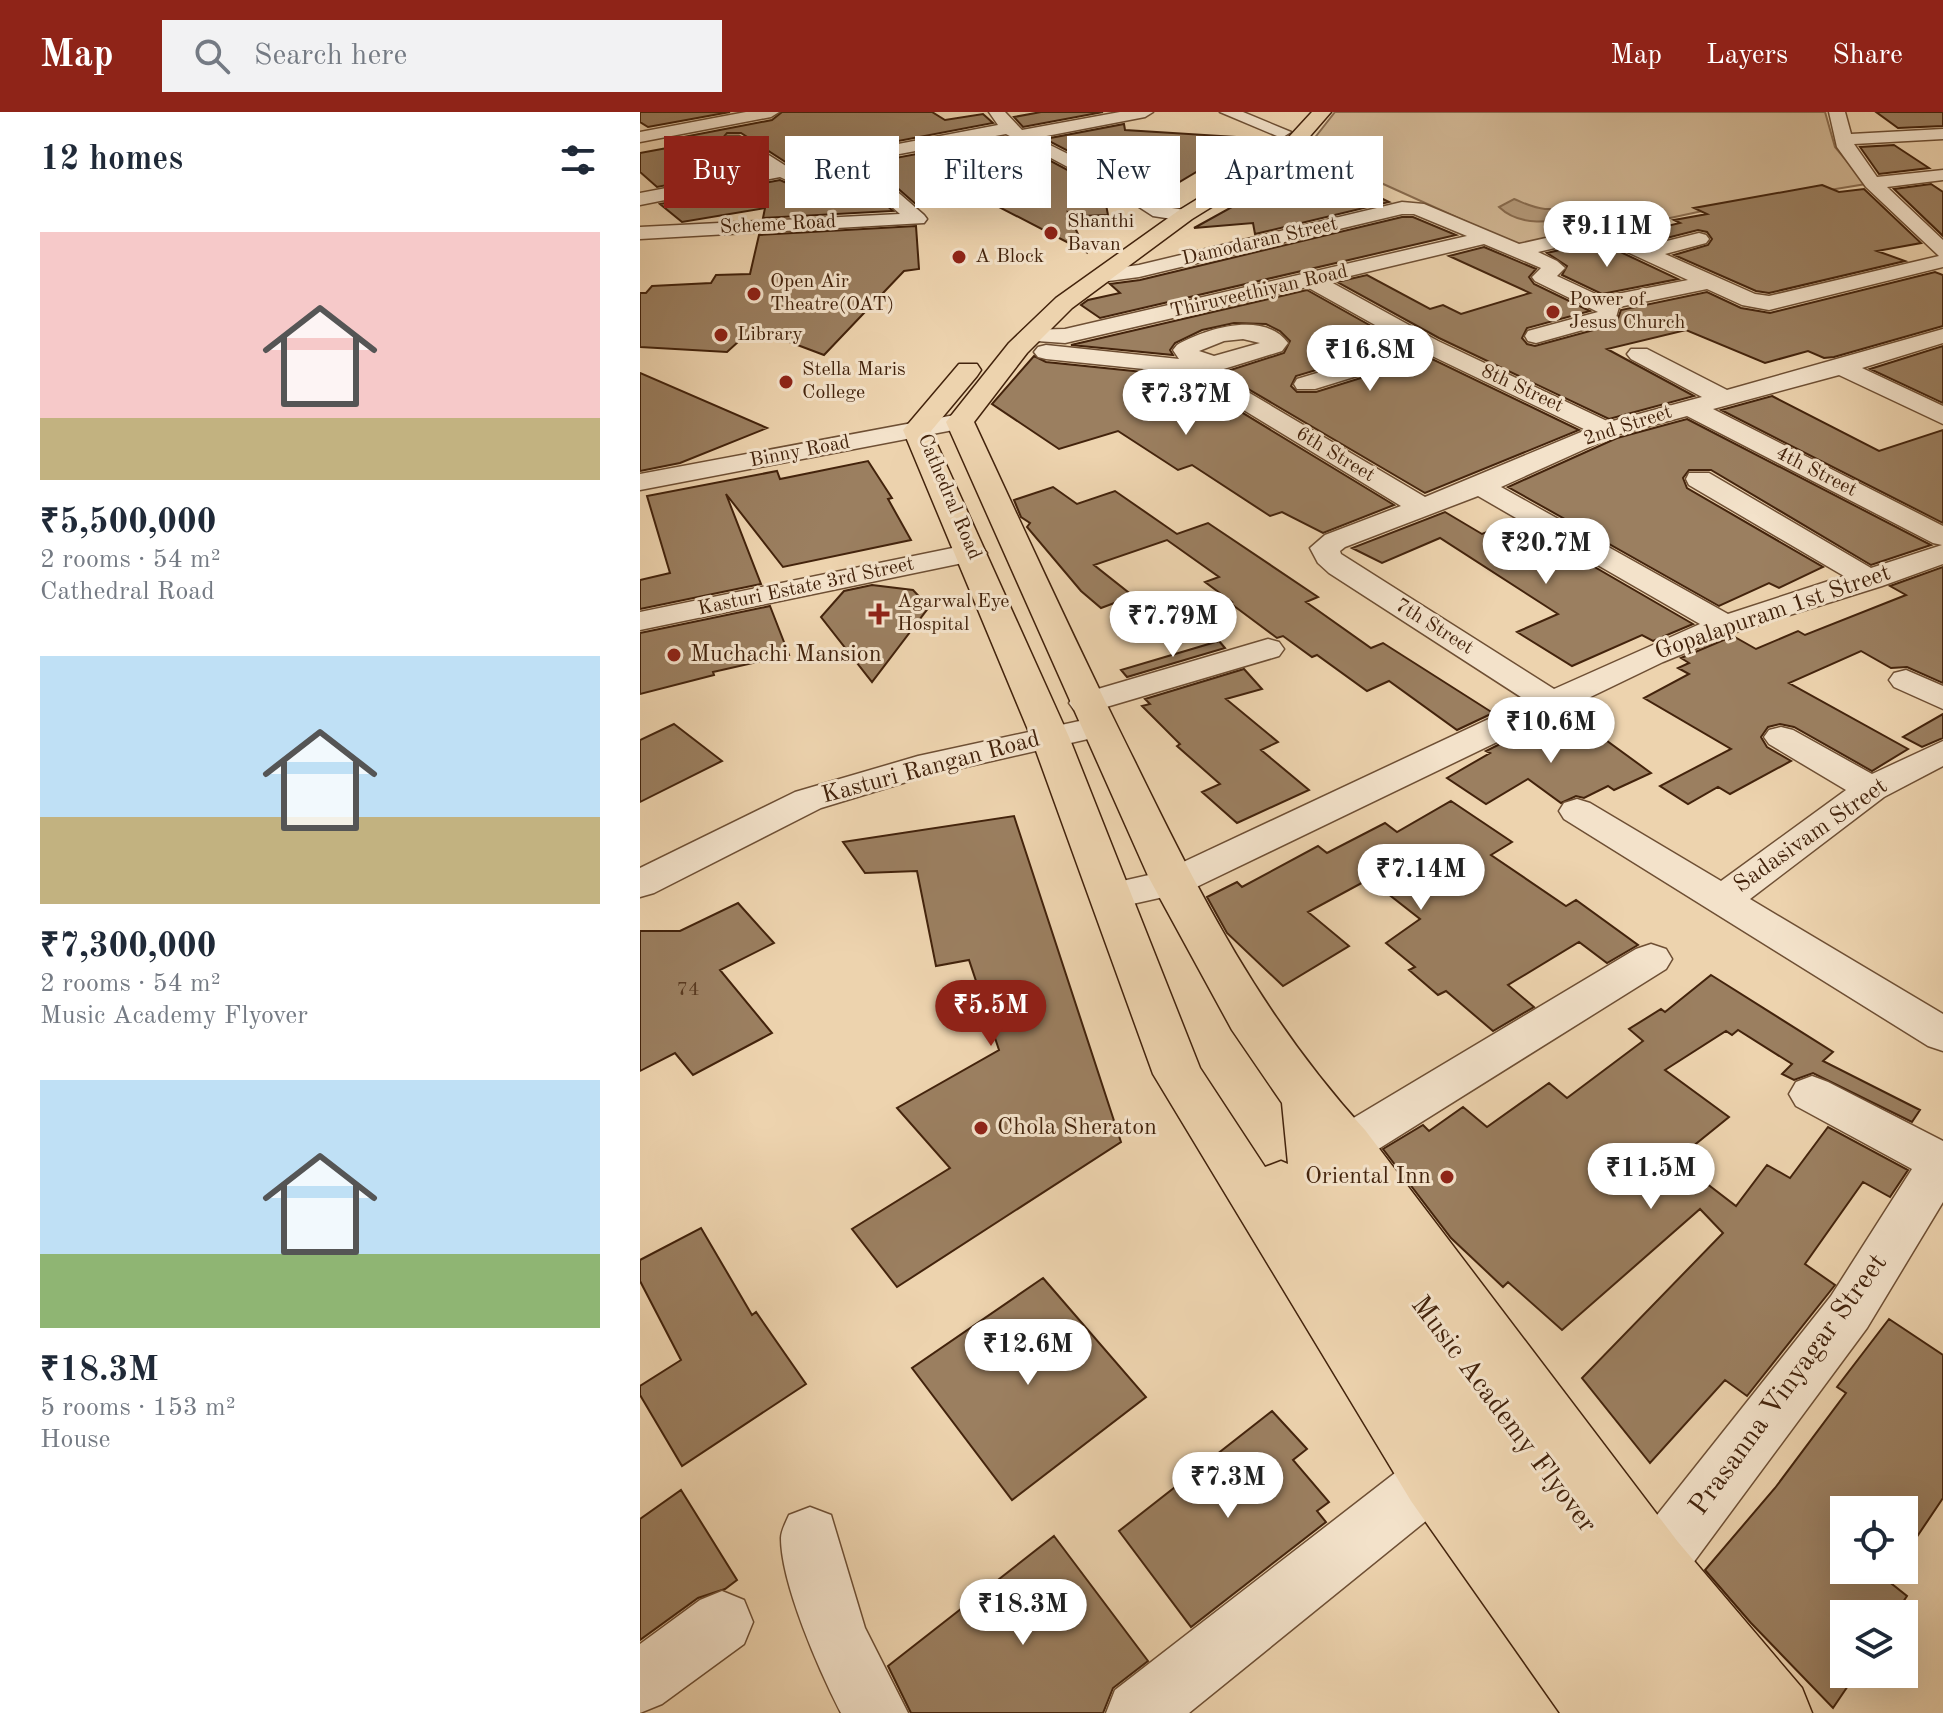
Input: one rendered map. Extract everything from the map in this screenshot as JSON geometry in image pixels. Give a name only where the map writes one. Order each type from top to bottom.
[{"type":"main road","name":"Cathedral Road","points":[[1313,1162],[1307,1103],[1233,996],[1172,883],[1092,715],[960,422],[1025,342],[1064,303],[1101,276],[1172,214],[1284,154],[1322,112]]},
{"type":"main road","name":"Cathedral Road","points":[[1213,1124],[1178,1074],[1050,737],[917,430],[982,352],[1040,297],[1172,214],[1261,150],[1291,122]]},
{"type":"main road","name":"Music Academy Flyover","points":[[1213,1124],[1313,1162],[1620,1572],[1731,1713]]},
{"type":"main road","points":[[1213,1124],[1433,1479],[1602,1713]]},
{"type":"main road","name":"Music Academy Flyover","points":[[1313,1162],[1663,1713]]},
{"type":"main road","points":[[1313,1162],[1777,1713]]},
{"type":"street","points":[[640,137],[771,112]]},
{"type":"street","points":[[997,112],[1014,132],[1172,214]]},
{"type":"street","points":[[1057,129],[1041,119],[1073,112]]},
{"type":"street","points":[[899,152],[1014,132],[1057,129],[1145,112]]},
{"type":"street","points":[[1228,112],[1291,122]]},
{"type":"street","points":[[1837,112],[1846,147],[1872,183],[1943,251]]},
{"type":"street","points":[[1844,139],[1943,134]]},
{"type":"street","points":[[1872,183],[1943,175]]},
{"type":"street","points":[[640,199],[664,194]]},
{"type":"street","name":"Scheme Road","points":[[640,233],[917,219],[899,203]]},
{"type":"street","points":[[728,208],[744,226]]},
{"type":"street","points":[[831,208],[847,221]]},
{"type":"street","name":"Damodaran Street","points":[[1101,276],[1139,271],[1402,208],[1417,208],[1485,238]]},
{"type":"street","points":[[1921,233],[1943,230]]},
{"type":"street","points":[[1517,251],[1599,232],[1750,300],[1769,303],[1943,261]]},
{"type":"street","points":[[1485,238],[1555,268],[1542,277],[1610,309],[1607,316],[1536,336]]},
{"type":"street","name":"Thiruveethiyan Road","points":[[1025,342],[1065,336],[1485,238]]},
{"type":"street","points":[[1645,253],[1699,239]]},
{"type":"street","name":"8th Street","points":[[1311,280],[1430,346],[1607,430]]},
{"type":"street","points":[[1601,304],[1708,282]]},
{"type":"street","name":"2nd Street","points":[[1325,548],[1335,541],[1480,486],[1607,430],[1943,336]]},
{"type":"street","name":"6th Street","points":[[1025,342],[1204,367],[1423,508]]},
{"type":"street","points":[[1306,384],[1430,346]]},
{"type":"street","points":[[1639,354],[1723,398]]},
{"type":"street","points":[[1841,367],[1943,416]]},
{"type":"street","name":"4th Street","points":[[1689,407],[1943,537]]},
{"type":"street","name":"Binny Road","points":[[640,482],[960,422]]},
{"type":"street","points":[[1699,479],[1871,580]]},
{"type":"street","points":[[1480,486],[1725,625]]},
{"type":"street","name":"7th Street","points":[[1325,548],[1328,557],[1339,567],[1550,701]]},
{"type":"street","name":"Kasturi Estate 3rd Street","points":[[640,621],[972,553]]},
{"type":"street","points":[[1928,559],[1943,581]]},
{"type":"street","name":"Gopalapuram 1st Street","points":[[1110,896],[1172,883],[1550,701],[1725,625],[1928,559]]},
{"type":"street","name":"Kasturi Rangan Road","points":[[640,884],[808,800],[918,767],[1050,737],[1092,715],[1268,649]]},
{"type":"street","points":[[1906,680],[1943,699]]},
{"type":"street","points":[[1781,737],[1871,789]]},
{"type":"street","name":"Sadasivam Street","points":[[1722,899],[1802,843],[1871,789],[1943,752]]},
{"type":"street","points":[[1577,811],[1943,1035]]},
{"type":"street","points":[[1313,1162],[1651,959]]},
{"type":"street","points":[[1812,1094],[1942,1162]]},
{"type":"street","name":"Prasanna Vinyagar Street","points":[[1655,1565],[1849,1312],[1942,1162]]},
{"type":"street","points":[[1138,1713],[1433,1479]]},
{"type":"street","points":[[810,1536],[816,1574],[836,1632],[860,1688],[876,1713]]},
{"type":"street","points":[[640,1682],[722,1622]]},
{"type":"shaded area","points":[[1335,112],[1825,112],[1835,147],[1866,184],[1707,210],[1527,249],[1383,184],[1383,136],[1316,136]]},
{"type":"shaded area","points":[[1514,199],[1541,208],[1570,208],[1589,213],[1563,220],[1529,221],[1508,214],[1499,207]]},
{"type":"building","points":[[640,112],[730,112],[648,127],[640,122]]},
{"type":"building","points":[[782,112],[932,112],[945,120],[983,114],[993,123],[899,141],[899,136],[785,136],[785,162],[769,151],[769,136],[727,133],[724,136],[689,136],[772,120]]},
{"type":"building","points":[[1041,112],[1103,112],[1023,127],[1014,117]]},
{"type":"building","points":[[1876,112],[1943,112],[1943,126],[1898,128]]},
{"type":"building","points":[[1124,124],[1125,130],[1221,136],[1196,136],[1196,172],[1180,182],[1180,136],[1067,136],[1067,150],[1051,142],[1051,138]]},
{"type":"building","points":[[1894,145],[1929,168],[1879,174],[1860,147]]},
{"type":"building","points":[[664,149],[664,186],[657,187],[640,172],[640,153]]},
{"type":"building","points":[[915,154],[915,203],[899,189],[899,157]]},
{"type":"building","points":[[1051,161],[1067,170],[1067,208],[1107,208],[1108,215],[1082,216],[1068,212],[1086,252],[1001,208],[1051,208]]},
{"type":"building","points":[[769,182],[785,182],[785,208],[890,208],[893,211],[763,218],[765,208],[769,208]]},
{"type":"building","points":[[1931,184],[1943,192],[1943,236],[1894,189]]},
{"type":"building","points":[[1822,185],[1839,192],[1864,189],[1921,243],[1877,251],[1905,261],[1769,293],[1756,291],[1674,255],[1708,245],[1712,239],[1707,232],[1698,230],[1647,243],[1629,235],[1680,223],[1674,220],[1707,214],[1694,208]]},
{"type":"building","points":[[665,208],[765,208],[682,222]]},
{"type":"building","points":[[1230,208],[1364,208],[1255,234],[1253,223],[1194,228]]},
{"type":"building","points":[[1402,217],[1413,217],[1456,235],[1100,318],[1081,305],[1088,300],[1120,293],[1110,284],[1140,280]]},
{"type":"building","points":[[916,226],[919,269],[904,271],[824,355],[763,332],[750,331],[727,352],[640,347],[640,293],[646,293],[652,286],[711,283],[716,275],[750,274],[759,235]]},
{"type":"building","points":[[1597,241],[1678,279],[1602,294],[1562,275],[1567,266],[1547,253]]},
{"type":"building","points":[[1484,247],[1536,269],[1529,277],[1534,284],[1590,311],[1527,328],[1522,338],[1527,344],[1535,346],[1616,324],[1621,310],[1707,292],[1741,308],[1770,313],[1935,272],[1943,275],[1943,326],[1834,357],[1824,358],[1808,351],[1765,363],[1686,330],[1607,349],[1694,396],[1609,419],[1439,338],[1337,282],[1367,275],[1430,309],[1443,305],[1461,314],[1530,293],[1449,256]]},
{"type":"building","points":[[1307,290],[1403,344],[1296,376],[1291,386],[1297,392],[1316,392],[1428,357],[1579,430],[1425,493],[1221,373],[1284,353],[1290,341],[1266,324],[1234,323],[1202,330],[1175,343],[1170,350],[1173,355],[1071,345]]},
{"type":"building","points":[[1943,346],[1943,403],[1870,369]]},
{"type":"building","points":[[1034,356],[1046,362],[1182,376],[1394,505],[1323,533],[1282,512],[1270,516],[1192,465],[1178,470],[1118,431],[1059,449],[992,404]]},
{"type":"building","points":[[640,373],[767,428],[680,463],[640,471]]},
{"type":"building","points":[[1772,396],[1879,451],[1943,430],[1943,523],[1721,410]]},
{"type":"building","points":[[1687,419],[1931,545],[1871,565],[1711,470],[1689,470],[1683,478],[1687,488],[1823,567],[1779,588],[1769,583],[1719,606],[1508,487],[1617,438]]},
{"type":"building","points":[[868,461],[892,498],[888,499],[911,540],[783,567],[726,494],[761,584],[640,609],[640,580],[670,573],[647,496],[777,471],[780,479]]},
{"type":"building","points":[[1053,487],[1077,504],[1115,491],[1177,534],[1208,523],[1318,597],[1306,602],[1371,648],[1383,643],[1493,713],[1457,730],[1389,681],[1367,691],[1317,655],[1312,657],[1283,636],[1277,638],[1230,603],[1205,582],[1219,577],[1167,540],[1094,565],[1133,596],[1101,608],[1081,591],[1027,527],[1030,523],[1021,517],[1014,500]]},
{"type":"building","points":[[1445,512],[1482,534],[1515,521],[1693,624],[1653,641],[1642,635],[1572,666],[1517,632],[1558,614],[1440,538],[1382,563],[1352,548]]},
{"type":"building","points":[[1943,567],[1943,683],[1907,667],[1891,668],[1861,651],[1789,683],[1908,749],[1872,771],[1794,727],[1780,724],[1768,727],[1761,737],[1767,747],[1791,761],[1730,794],[1718,787],[1688,804],[1660,786],[1731,749],[1644,698],[1689,674],[1678,668],[1689,663],[1681,658],[1733,636],[1756,649],[1798,631],[1805,635],[1906,595],[1890,586]]},
{"type":"building","points":[[872,585],[913,590],[929,607],[872,682],[821,617],[844,591]]},
{"type":"building","points":[[770,606],[789,655],[713,672],[714,675],[640,694],[640,633]]},
{"type":"building","points":[[1219,641],[1225,648],[1127,677],[1121,670]]},
{"type":"building","points":[[1244,669],[1262,689],[1226,699],[1278,742],[1261,750],[1309,790],[1237,823],[1202,792],[1220,784],[1177,746],[1180,744],[1142,706],[1150,704],[1145,699]]},
{"type":"building","points":[[1943,714],[1943,738],[1922,747],[1903,737]]},
{"type":"building","points":[[1577,719],[1651,773],[1614,790],[1608,786],[1584,798],[1576,796],[1561,803],[1528,779],[1486,804],[1447,778],[1490,753],[1486,751],[1522,733],[1530,739]]},
{"type":"building","points":[[674,724],[722,761],[640,802],[640,740]]},
{"type":"building","points":[[1451,801],[1512,842],[1491,855],[1566,906],[1576,900],[1638,945],[1607,963],[1579,942],[1508,985],[1534,1007],[1493,1031],[1446,991],[1438,995],[1409,970],[1415,967],[1386,943],[1420,919],[1369,879],[1308,912],[1349,946],[1283,986],[1227,933],[1207,897],[1237,882],[1242,887],[1318,846],[1327,853],[1385,823],[1397,832]]},
{"type":"building","points":[[1014,816],[1121,1142],[897,1287],[852,1229],[950,1168],[897,1108],[999,1050],[969,960],[936,966],[917,871],[865,873],[843,842]]},
{"type":"building","points":[[738,903],[774,943],[720,970],[772,1033],[693,1075],[675,1053],[640,1071],[640,931],[680,931]]},
{"type":"building","points":[[1711,975],[1833,1052],[1823,1061],[1920,1110],[1912,1122],[1813,1073],[1794,1080],[1782,1074],[1792,1064],[1738,1030],[1732,1035],[1726,1031],[1665,1070],[1729,1117],[1676,1160],[1736,1206],[1767,1165],[1790,1178],[1828,1127],[1908,1170],[1890,1197],[1863,1182],[1805,1264],[1835,1285],[1747,1396],[1725,1380],[1650,1463],[1582,1378],[1723,1233],[1700,1209],[1562,1330],[1508,1282],[1503,1287],[1451,1238],[1383,1149],[1423,1125],[1429,1131],[1463,1107],[1487,1127],[1549,1083],[1567,1098],[1643,1041],[1629,1029],[1661,1009],[1665,1012]]},
{"type":"building","points":[[701,1228],[752,1315],[756,1312],[806,1384],[682,1466],[640,1395],[640,1386],[681,1360],[640,1281],[640,1260]]},
{"type":"building","points":[[1043,1278],[1146,1397],[1012,1500],[912,1368]]},
{"type":"building","points":[[1889,1319],[1943,1355],[1943,1498],[1918,1535],[1918,1496],[1830,1496],[1830,1584],[1892,1584],[1907,1596],[1904,1600],[1830,1600],[1830,1688],[1847,1688],[1833,1708],[1705,1570],[1775,1488],[1846,1393],[1837,1387]]},
{"type":"building","points":[[1272,1411],[1307,1449],[1293,1460],[1329,1502],[1317,1511],[1326,1522],[1191,1627],[1119,1531]]},
{"type":"building","points":[[681,1490],[737,1580],[725,1589],[698,1598],[640,1640],[640,1519]]},
{"type":"building","points":[[1054,1536],[1148,1661],[1113,1688],[1103,1713],[911,1713],[888,1666]]},
{"type":"place","name":"Shanthi Bavan","points":[[1051,233]]},
{"type":"place","name":"A Block","points":[[959,257]]},
{"type":"place","name":"Open Air Theatre(OAT)","points":[[754,294]]},
{"type":"place","name":"Power of Jesus Church","points":[[1553,312]]},
{"type":"place","name":"Library","points":[[721,335]]},
{"type":"place","name":"Stella Maris College","points":[[786,382]]},
{"type":"place","name":"Agarwal Eye Hospital","points":[[879,614]]},
{"type":"place","name":"Muchachi Mansion","points":[[674,655]]},
{"type":"place","name":"Chola Sheraton","points":[[981,1128]]},
{"type":"place","name":"Oriental Inn","points":[[1447,1177]]}]
